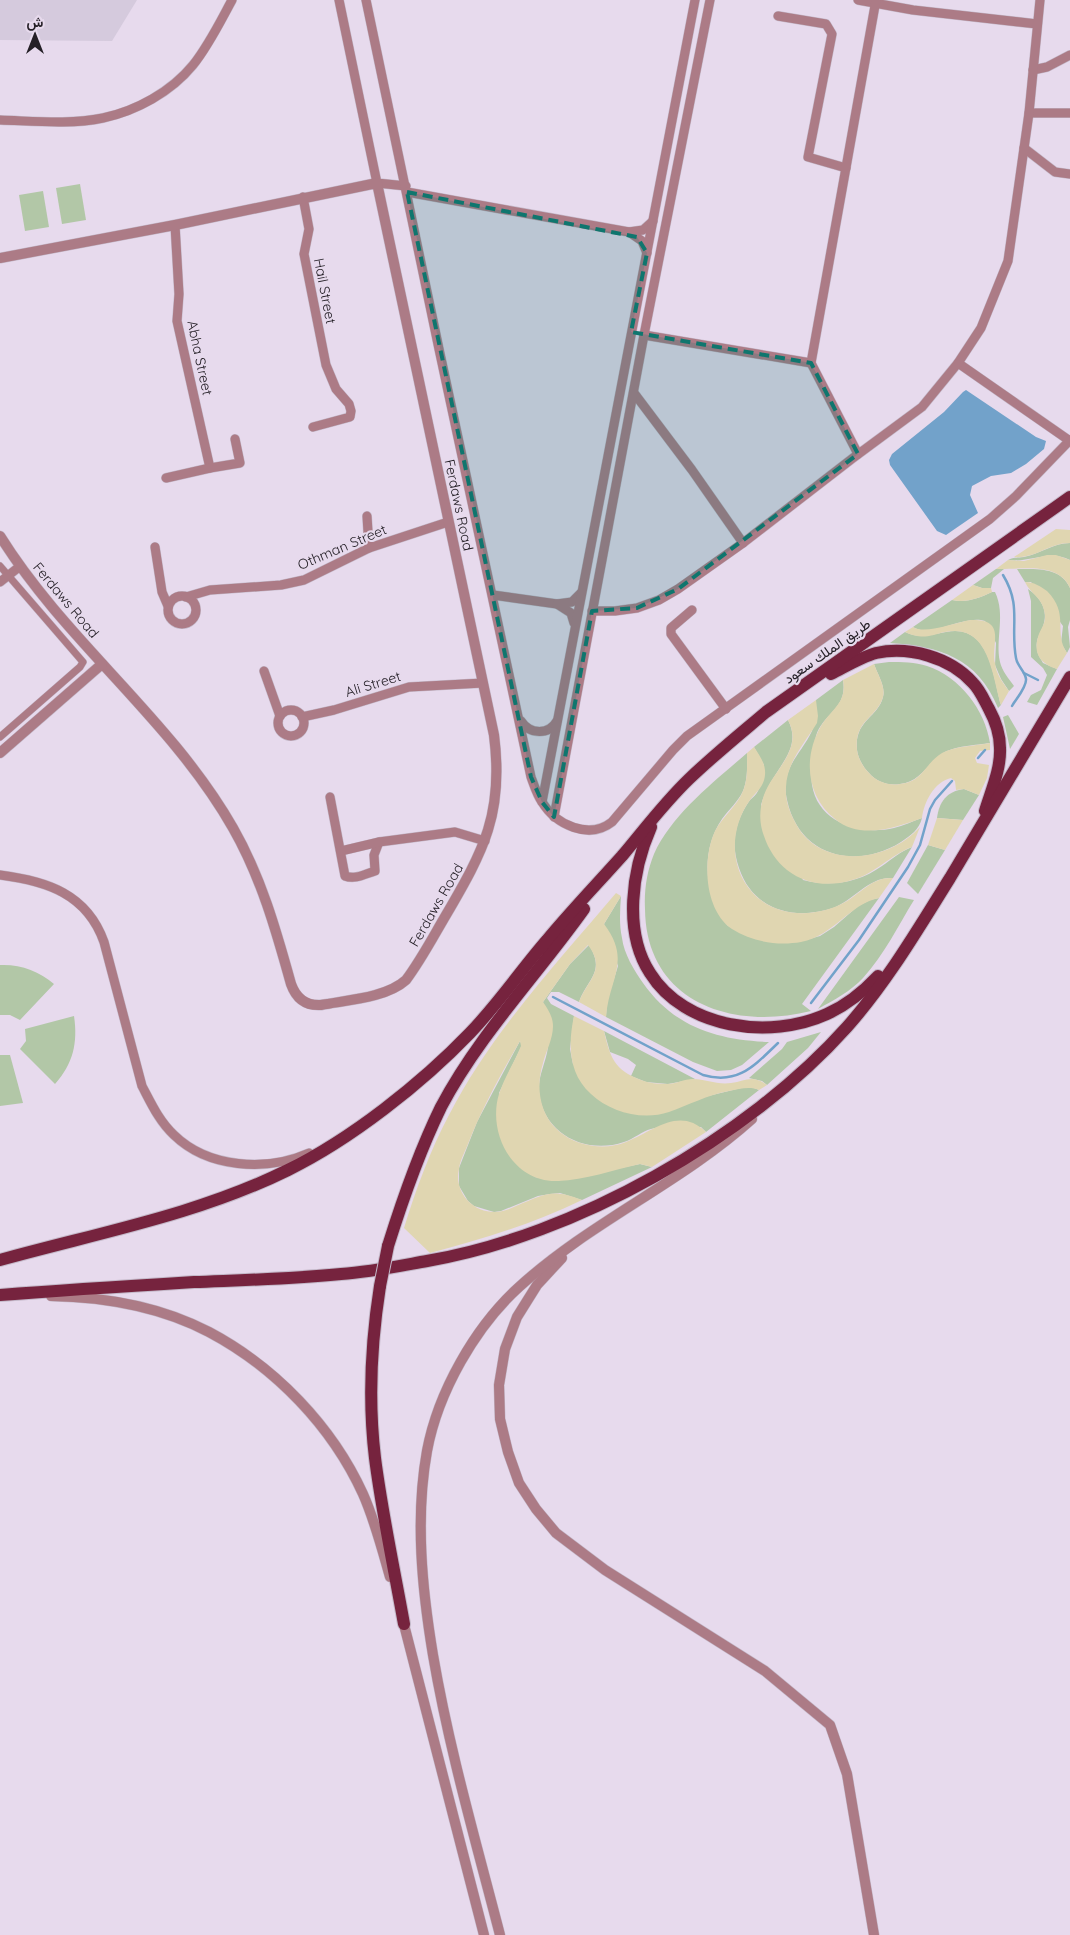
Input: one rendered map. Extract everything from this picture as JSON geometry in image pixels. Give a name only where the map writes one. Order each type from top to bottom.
[{"type":"main road","name":"طريق الملك سعود","points":[[624,854],[657,813],[688,780],[766,712],[1070,497]]},
{"type":"main road","points":[[800,689],[874,654],[890,651],[920,653],[951,665],[963,673],[974,683],[992,714],[1000,747],[999,764],[979,830]]},
{"type":"main road","points":[[0,1295],[343,1274],[430,1261],[498,1245],[571,1217],[673,1166],[723,1134],[797,1078],[848,1025],[878,989],[909,944],[979,830],[1070,676]]},
{"type":"main road","points":[[657,813],[641,849],[635,876],[633,906],[635,930],[649,972],[663,990],[679,1003],[697,1013],[724,1023],[751,1027],[775,1028],[801,1024],[826,1015],[847,1004],[866,989],[909,944]]},
{"type":"main road","points":[[0,1260],[209,1203],[290,1170],[343,1137],[406,1092],[470,1033],[507,991],[547,940],[624,854]]},
{"type":"main road","points":[[404,1624],[375,1458],[371,1394],[373,1330],[388,1246],[404,1195],[423,1147],[442,1106],[472,1056],[560,942],[624,854]]},
{"type":"street","points":[[0,120],[88,120],[103,118],[142,104],[162,93],[192,66],[206,48],[232,0]]},
{"type":"street","points":[[339,0],[377,183]]},
{"type":"street","points":[[366,0],[531,777],[542,802],[554,817],[577,829],[597,830],[606,827],[672,750],[687,736],[990,519],[1016,496],[1070,440],[958,363]]},
{"type":"street","points":[[542,802],[695,0]]},
{"type":"street","points":[[554,817],[644,334],[710,0]]},
{"type":"street","points":[[858,0],[914,10],[1037,24]]},
{"type":"street","points":[[592,611],[638,608],[659,600],[678,589],[743,543],[922,407],[958,363],[981,328],[1008,261],[1029,113],[1040,0]]},
{"type":"street","points":[[858,454],[811,363],[876,2]]},
{"type":"street","points":[[778,16],[826,24],[832,34],[808,158],[846,168]]},
{"type":"street","points":[[1033,70],[1047,67],[1070,55]]},
{"type":"street","points":[[1029,113],[1070,113]]},
{"type":"street","points":[[1024,148],[1055,172],[1070,174]]},
{"type":"street","points":[[0,258],[175,225],[377,183],[629,232],[647,228],[653,220]]},
{"type":"street","name":"Ferdaws Road","points":[[0,536],[19,566],[178,750],[208,788],[234,828],[255,872],[269,908],[294,993],[304,1002],[312,1005],[321,1005],[385,992],[400,986],[413,971],[475,866],[485,841],[494,809],[497,761],[494,735],[377,183]]},
{"type":"street","name":"Hail Street","points":[[303,197],[309,229],[304,254],[326,365],[336,389],[349,404],[351,411],[350,416],[313,427]]},
{"type":"street","name":"Abha Street","points":[[175,225],[179,294],[177,321],[210,468]]},
{"type":"street","points":[[629,232],[642,241],[647,253]]},
{"type":"street","points":[[644,334],[811,363]]},
{"type":"street","points":[[634,393],[692,470],[743,543]]},
{"type":"street","points":[[166,478],[240,463],[236,438]]},
{"type":"street","points":[[600,495],[614,498]]},
{"type":"street","points":[[367,516],[369,548]]},
{"type":"street","name":"Othman Street","points":[[186,597],[210,590],[281,585],[304,580],[369,548],[448,522]]},
{"type":"street","points":[[155,547],[162,592],[171,619],[178,624],[186,623],[193,618],[196,609],[186,597],[177,597],[168,606]]},
{"type":"street","points":[[0,566],[4,579],[80,658],[82,664],[0,737]]},
{"type":"street","points":[[4,579],[19,566]]},
{"type":"street","points":[[493,594],[557,604],[572,602],[581,593]]},
{"type":"street","points":[[557,604],[571,613],[575,627]]},
{"type":"street","points":[[692,610],[671,628],[671,634],[726,709]]},
{"type":"street","points":[[0,753],[102,664]]},
{"type":"street","points":[[264,671],[280,716],[278,728],[284,735],[288,736],[296,736],[300,733],[304,726],[302,717],[296,711],[287,711],[280,716]]},
{"type":"street","name":"Ali Street","points":[[302,717],[334,710],[409,686],[483,683]]},
{"type":"street","points":[[519,719],[526,728],[536,732],[550,730],[557,720]]},
{"type":"street","points":[[330,797],[345,876],[350,878],[357,877],[375,871],[374,844]]},
{"type":"street","points":[[340,851],[455,832],[485,841]]},
{"type":"street","points":[[0,876],[18,877],[56,889],[77,901],[90,913],[98,925],[104,942],[142,1086],[162,1122],[185,1144],[220,1160],[239,1164],[260,1164],[282,1162],[303,1156],[343,1137]]},
{"type":"street","points":[[500,1935],[444,1715],[424,1599],[421,1524],[424,1475],[428,1450],[442,1400],[465,1355],[499,1308],[517,1289],[545,1264],[727,1141],[797,1078]]},
{"type":"street","points":[[577,1242],[537,1285],[517,1317],[505,1350],[499,1385],[500,1419],[508,1452],[519,1483],[536,1509],[556,1533],[605,1570],[765,1671],[830,1725],[847,1774],[874,1935]]},
{"type":"street","points":[[0,1295],[83,1297],[126,1304],[168,1315],[208,1332],[243,1354],[277,1379],[303,1404],[326,1432],[362,1494],[375,1527],[404,1624],[484,1935]]},
{"type":"highlighted area","points":[[407,192],[637,237],[647,253],[631,332],[811,363],[858,454],[678,589],[637,608],[592,611],[554,817],[542,802],[531,777]]},
{"type":"shaded area","points":[[0,0],[137,0],[112,41],[0,40]]},
{"type":"green space","points":[[80,184],[86,220],[62,224],[56,188]]},
{"type":"green space","points":[[43,191],[49,227],[25,231],[19,195]]},
{"type":"green space","points":[[1064,543],[1070,543],[1070,560],[1062,557],[1047,556],[1024,560],[1008,560],[1030,556]]},
{"type":"green space","points":[[996,569],[1004,569],[993,578],[991,588],[973,585]]},
{"type":"green space","points":[[1017,569],[1048,571],[1061,576],[1066,581],[1070,588],[1070,620],[1068,627],[1070,647],[1067,653],[1061,643],[1063,626],[1031,582],[1025,582]]},
{"type":"green space","points":[[1028,589],[1042,603],[1045,613],[1044,623],[1037,642],[1038,653],[1043,663],[1057,669],[1037,705],[1027,702],[1031,695],[1041,690],[1047,675],[1043,668],[1031,657],[1031,601]]},
{"type":"green space","points":[[995,592],[1000,609],[1000,662],[1004,672],[1014,686],[1009,691],[995,665],[996,643],[985,621],[967,621],[929,630],[920,630],[913,627],[952,600],[978,598]]},
{"type":"green space","points":[[960,631],[972,635],[987,654],[1001,705],[998,708],[990,691],[980,677],[955,658],[925,647],[890,643],[905,632],[920,636]]},
{"type":"green space","points":[[908,662],[927,666],[939,671],[960,686],[977,707],[983,719],[990,743],[946,751],[918,776],[907,783],[887,784],[872,776],[860,759],[857,750],[857,740],[859,732],[880,704],[884,693],[874,664]]},
{"type":"green space","points":[[843,680],[844,690],[842,698],[819,728],[816,736],[812,785],[816,798],[823,809],[832,817],[843,824],[855,828],[881,830],[897,827],[922,818],[917,829],[901,842],[883,851],[865,856],[831,853],[816,846],[803,834],[793,819],[787,800],[786,779],[792,763],[813,728],[816,700]]},
{"type":"green space","points":[[1008,715],[1019,734],[1010,749],[1003,717]]},
{"type":"green space","points":[[788,720],[792,736],[790,750],[768,787],[761,805],[803,880],[834,883],[854,880],[873,872],[912,847],[893,878],[884,878],[876,881],[841,904],[818,912],[790,912],[777,909],[765,903],[754,894],[745,882],[736,854],[735,841],[738,823],[750,800],[758,791],[762,778],[764,765],[754,747]]},
{"type":"green space","points":[[747,753],[745,786],[739,799],[722,819],[715,832],[710,845],[708,859],[708,874],[714,902],[728,926],[802,941],[820,936],[834,927],[858,906],[879,898],[802,1004],[811,1011],[781,1016],[752,1017],[724,1012],[699,1002],[677,987],[660,967],[649,941],[645,895],[646,881],[654,854],[662,839],[683,812]]},
{"type":"green space","points":[[964,789],[979,795],[963,820],[937,818],[945,798],[953,792]]},
{"type":"green space","points":[[928,845],[945,850],[918,894],[907,883]]},
{"type":"green space","points":[[621,896],[620,928],[625,950],[636,973],[655,998],[668,1010],[698,1028],[732,1038],[769,1042],[742,1065],[731,1070],[717,1071],[693,1062],[606,1017],[607,1001],[618,966],[604,924]]},
{"type":"green space","points":[[899,897],[914,900],[878,960],[853,987],[818,1009]]},
{"type":"green space","points":[[589,945],[596,962],[595,969],[579,1002],[559,992],[551,992],[547,998],[551,1004],[574,1016],[570,1049],[573,1064],[700,1098],[741,1088],[759,1090],[706,1132],[701,1127],[657,1128],[648,1130],[624,1142],[595,1146],[569,1138],[558,1130],[542,1107],[539,1092],[548,1042],[543,1002],[570,964]]},
{"type":"green space","points":[[0,965],[29,969],[42,975],[54,984],[20,1020],[10,1015],[0,1015]]},
{"type":"green space","points":[[74,1016],[75,1035],[73,1053],[66,1069],[55,1084],[20,1049],[26,1041],[25,1029]]},
{"type":"green space","points":[[604,1031],[695,1079],[668,1084],[646,1082],[631,1076],[636,1065],[628,1059],[610,1052]]},
{"type":"green space","points":[[821,1032],[808,1048],[767,1085],[762,1081],[749,1078],[782,1049],[787,1042]]},
{"type":"green space","points":[[520,1041],[522,1045],[499,1093],[535,1177],[556,1181],[640,1164],[652,1167],[582,1200],[560,1193],[550,1194],[538,1196],[494,1212],[474,1206],[468,1201],[459,1186],[459,1168],[477,1122]]},
{"type":"green space","points":[[0,1055],[10,1055],[23,1103],[0,1106]]},
{"type":"sand","points":[[1056,529],[1070,530],[1070,543],[1055,545],[1029,556],[1014,557]]},
{"type":"sand","points":[[1047,555],[1056,555],[1070,560],[1070,588],[1064,579],[1048,570],[1027,568],[996,569],[1008,560],[1024,561]]},
{"type":"sand","points":[[1025,582],[1037,585],[1047,591],[1058,607],[1061,638],[1067,653],[1057,669],[1043,661],[1038,653],[1037,643],[1045,621],[1044,609]]},
{"type":"sand","points":[[973,585],[991,588],[992,592],[968,600],[952,600]]},
{"type":"sand","points":[[971,620],[989,623],[993,628],[995,634],[994,655],[997,671],[1009,691],[1001,705],[986,654],[980,643],[971,635],[960,631],[921,637],[905,632],[913,627],[925,630]]},
{"type":"sand","points":[[874,664],[884,693],[876,710],[862,726],[857,740],[858,756],[867,771],[883,783],[908,783],[919,776],[942,753],[990,743],[990,750],[980,751],[975,758],[977,763],[989,765],[987,778],[979,795],[964,789],[956,790],[955,781],[951,778],[945,780],[931,794],[922,818],[878,830],[866,831],[855,829],[835,819],[825,810],[813,788],[810,776],[810,763],[815,738],[825,720],[841,700],[844,688],[843,680]]},
{"type":"sand","points":[[816,700],[817,723],[789,769],[786,787],[787,800],[794,820],[805,836],[819,847],[835,854],[853,856],[872,854],[890,849],[920,827],[912,847],[860,877],[835,884],[810,882],[787,870],[770,850],[760,821],[760,811],[764,795],[790,750],[792,731],[788,720]]},
{"type":"sand","points":[[754,747],[764,764],[764,779],[743,811],[736,835],[735,847],[739,871],[744,882],[752,892],[762,901],[773,907],[785,911],[811,913],[836,907],[868,885],[886,878],[893,878],[879,898],[859,907],[823,933],[801,942],[765,942],[748,937],[732,929],[716,910],[711,897],[707,869],[711,842],[718,826],[743,791],[747,768],[747,753]]},
{"type":"sand","points":[[937,818],[963,820],[945,850],[928,845]]},
{"type":"sand","points":[[616,893],[621,896],[604,924],[617,949],[618,959],[606,1017],[579,1002],[596,968],[596,961],[588,945],[570,964],[543,1002],[553,1023],[553,1031],[544,1058],[540,1083],[540,1093],[545,1112],[549,1121],[564,1135],[586,1145],[594,1146],[611,1146],[626,1142],[656,1127],[676,1121],[686,1121],[706,1132],[652,1167],[640,1164],[589,1177],[558,1181],[542,1179],[528,1174],[516,1165],[507,1153],[497,1124],[496,1109],[499,1094],[521,1046],[520,1041],[486,1104],[461,1159],[458,1177],[459,1185],[466,1199],[486,1211],[506,1210],[534,1198],[556,1193],[582,1200],[564,1209],[507,1230],[430,1253],[404,1228],[424,1170],[449,1115],[485,1056],[526,999]]},
{"type":"sand","points":[[574,1016],[604,1031],[615,1062],[625,1072],[641,1080],[667,1084],[693,1079],[726,1083],[753,1079],[767,1085],[759,1090],[744,1088],[721,1093],[659,1115],[637,1115],[617,1110],[607,1106],[591,1094],[578,1077],[574,1067],[571,1047]]},
{"type":"water","points":[[966,390],[1036,437],[1046,441],[1044,449],[1026,464],[1011,473],[991,476],[972,486],[970,495],[978,513],[946,535],[937,531],[890,465],[889,460],[892,454],[944,412]]},
{"type":"waterway","points":[[1003,575],[1009,586],[1014,606],[1014,647],[1016,658],[1026,679],[1023,689],[1012,706]]},
{"type":"waterway","points":[[1024,673],[1038,680]]},
{"type":"waterway","points":[[978,758],[985,750]]},
{"type":"waterway","points":[[811,1003],[859,940],[908,867],[920,845],[930,809],[935,800],[952,781]]},
{"type":"waterway","points":[[553,997],[703,1075],[715,1077],[736,1075],[753,1066],[778,1043]]}]
